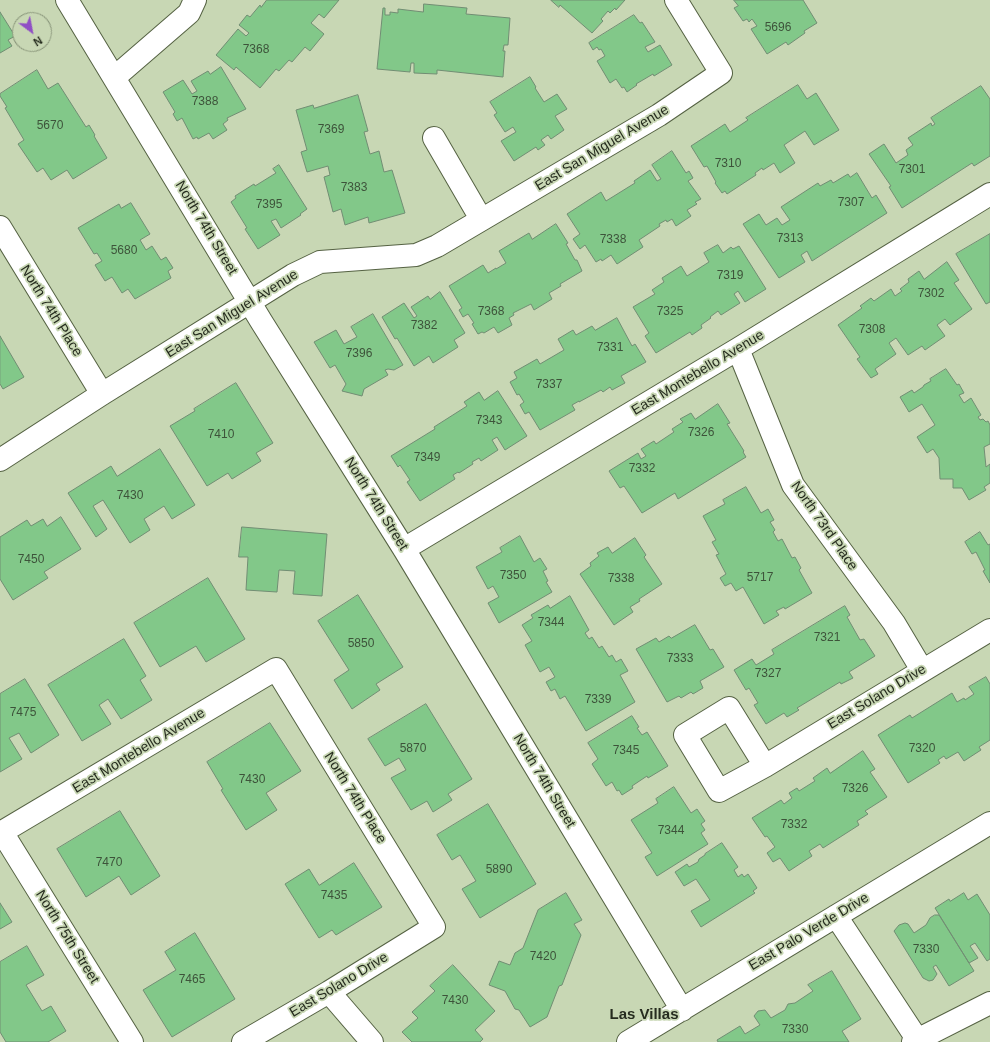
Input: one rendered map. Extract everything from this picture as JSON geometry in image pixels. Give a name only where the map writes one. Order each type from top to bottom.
[{"type":"street","name":"North 74th Street","points":[[67,0],[250,302],[404,549],[682,1010]]},
{"type":"street","points":[[115,77],[189,13],[196,0]]},
{"type":"street","name":"East San Miguel Avenue","points":[[0,460],[102,394],[293,275],[320,262],[416,255],[437,246],[659,115],[721,73],[676,0]]},
{"type":"street","points":[[434,138],[481,219]]},
{"type":"street","name":"East Montebello Avenue","points":[[404,549],[738,349],[990,194]]},
{"type":"street","name":"North 74th Place","points":[[0,227],[102,394]]},
{"type":"street","name":"North 73rd Place","points":[[738,349],[793,485],[894,622],[922,670]]},
{"type":"street","name":"East Solano Drive","points":[[765,766],[990,630]]},
{"type":"street","name":"East Montebello Avenue","points":[[2,832],[276,669]]},
{"type":"street","name":"North 74th Place","points":[[276,669],[434,927]]},
{"type":"street","name":"East Palo Verde Drive","points":[[628,1042],[990,823]]},
{"type":"street","name":"North 75th Street","points":[[2,832],[132,1042]]},
{"type":"street","points":[[836,916],[915,1041],[990,1003]]},
{"type":"street","name":"East Solano Drive","points":[[243,1042],[329,992],[434,927]]},
{"type":"street","points":[[329,992],[372,1042]]},
{"type":"building","points":[[267,0],[339,0],[324,18],[319,14],[311,23],[324,34],[310,51],[305,47],[292,62],[289,60],[279,71],[276,69],[260,88],[236,67],[234,70],[216,55],[238,29],[246,36],[249,33],[239,25],[247,15],[250,17],[260,5],[261,7]]},
{"type":"building","points":[[551,0],[625,0],[616,10],[615,8],[610,13],[608,11],[601,19],[603,21],[592,33],[560,5],[559,7]]},
{"type":"building","points":[[734,0],[803,0],[817,23],[804,31],[805,33],[788,45],[786,42],[767,54],[751,29],[757,26],[752,19],[749,22],[747,19],[743,21],[734,8],[738,6]]},
{"type":"building","points":[[424,4],[467,8],[466,14],[510,18],[508,45],[504,45],[503,51],[505,51],[503,77],[437,70],[437,74],[414,73],[414,63],[411,63],[410,72],[377,69],[383,8],[385,8],[385,15],[390,15],[390,12],[398,13],[398,9],[423,12]]},
{"type":"building","points":[[0,12],[12,31],[12,38],[8,40],[12,46],[0,53]]},
{"type":"building","points":[[634,15],[640,23],[642,22],[655,42],[645,47],[648,52],[660,45],[672,65],[654,76],[653,74],[636,84],[637,85],[627,92],[624,87],[622,88],[616,79],[610,83],[597,61],[605,56],[601,49],[599,50],[597,47],[593,50],[589,43]]},
{"type":"building","points":[[221,67],[246,109],[227,118],[228,120],[223,124],[227,130],[213,139],[209,133],[198,139],[197,137],[193,139],[182,118],[177,121],[173,114],[175,112],[163,92],[183,80],[192,94],[197,91],[191,81],[208,71],[210,74]]},
{"type":"building","points":[[37,70],[48,89],[58,83],[86,127],[89,125],[107,158],[73,179],[67,170],[51,180],[43,168],[37,172],[18,144],[24,140],[5,108],[7,107],[0,96],[0,94]]},
{"type":"building","points":[[530,77],[544,102],[557,94],[567,109],[555,116],[564,130],[551,139],[548,135],[541,140],[545,145],[538,150],[536,147],[514,161],[501,141],[516,132],[513,127],[505,132],[494,115],[497,113],[490,102]]},
{"type":"building","points":[[798,85],[807,99],[816,93],[839,130],[814,145],[805,131],[784,145],[795,163],[780,173],[774,163],[763,170],[762,168],[755,173],[756,175],[727,194],[725,191],[722,193],[715,183],[716,182],[707,166],[704,167],[691,146],[725,124],[730,132],[748,120],[746,118]]},
{"type":"building","points":[[981,86],[990,99],[990,156],[974,166],[972,163],[902,208],[889,187],[891,186],[869,154],[884,144],[896,163],[908,155],[906,150],[913,145],[908,138],[931,123],[932,126],[935,124],[931,118]]},
{"type":"building","points":[[358,95],[368,131],[364,132],[370,154],[379,151],[384,172],[392,170],[405,213],[369,223],[368,217],[345,225],[341,209],[333,212],[324,177],[330,175],[328,166],[307,172],[301,152],[307,150],[296,110],[313,105],[314,108]]},
{"type":"building","points":[[672,151],[686,173],[689,171],[693,178],[688,181],[701,199],[695,202],[697,204],[687,210],[691,216],[676,226],[672,219],[667,222],[666,220],[659,224],[660,226],[639,240],[643,247],[617,264],[611,255],[602,261],[601,259],[596,262],[585,245],[580,249],[573,239],[580,234],[567,214],[601,192],[606,201],[635,183],[634,181],[650,170],[657,181],[661,179],[652,165]]},
{"type":"building","points":[[279,165],[307,209],[300,214],[301,215],[281,228],[276,219],[271,221],[280,235],[258,249],[245,229],[247,228],[231,202],[236,198],[235,196],[276,173],[273,169]]},
{"type":"building","points":[[857,173],[872,198],[876,195],[887,213],[812,261],[807,251],[801,255],[805,262],[779,278],[743,224],[759,214],[766,225],[777,218],[782,225],[790,220],[781,207],[818,183],[820,186],[831,180],[833,183],[848,174],[850,177]]},
{"type":"building","points":[[131,203],[150,234],[140,240],[146,250],[152,246],[161,260],[166,257],[173,268],[168,271],[171,278],[135,299],[128,289],[122,293],[112,277],[105,281],[95,265],[102,261],[97,253],[94,254],[78,228],[119,204],[121,208]]},
{"type":"building","points":[[556,224],[568,243],[566,244],[575,260],[577,260],[582,271],[560,284],[561,286],[549,293],[552,299],[534,310],[531,304],[513,313],[514,315],[509,318],[512,325],[498,333],[494,327],[484,333],[482,332],[478,334],[472,324],[474,323],[468,314],[463,317],[459,310],[462,308],[449,286],[483,265],[488,273],[496,269],[506,263],[499,251],[529,233],[532,239]]},
{"type":"building","points":[[990,234],[990,302],[986,304],[956,254]]},
{"type":"building","points":[[718,245],[723,253],[731,247],[733,249],[739,246],[766,289],[745,302],[738,291],[734,294],[740,303],[721,315],[718,311],[701,325],[702,328],[692,335],[690,332],[656,353],[645,336],[649,333],[633,307],[655,294],[652,290],[664,282],[662,278],[681,266],[687,276],[709,262],[704,253]]},
{"type":"building","points":[[947,262],[959,280],[954,283],[972,309],[950,325],[945,319],[937,325],[945,336],[925,350],[922,346],[908,355],[896,338],[889,343],[896,354],[875,369],[878,374],[871,378],[857,359],[860,357],[838,325],[862,308],[860,306],[871,298],[874,301],[891,289],[895,296],[902,291],[900,289],[909,282],[908,279],[919,271],[924,279]]},
{"type":"building","points":[[440,292],[465,333],[454,340],[458,347],[433,363],[429,356],[414,366],[382,317],[404,303],[414,318],[417,316],[411,307],[428,296],[430,299]]},
{"type":"building","points":[[373,314],[403,365],[394,370],[385,370],[388,375],[364,389],[362,396],[342,391],[346,384],[335,365],[330,368],[314,342],[336,330],[344,344],[357,337],[351,327]]},
{"type":"building","points":[[617,318],[632,346],[635,344],[646,362],[621,376],[625,383],[612,390],[610,387],[603,392],[601,390],[579,401],[572,405],[575,410],[540,430],[529,412],[525,414],[520,405],[524,402],[519,394],[517,395],[510,382],[517,378],[514,372],[537,359],[540,364],[564,350],[558,339],[573,330],[576,335],[592,326],[595,330]]},
{"type":"building","points":[[0,336],[24,377],[3,389],[0,384]]},
{"type":"building","points":[[946,369],[957,385],[959,384],[964,393],[959,395],[964,403],[971,398],[981,415],[978,417],[980,420],[983,419],[986,422],[988,421],[990,425],[990,444],[984,447],[986,467],[990,464],[990,483],[984,487],[986,490],[969,500],[962,488],[953,488],[953,479],[940,479],[939,458],[933,449],[927,453],[917,437],[935,425],[922,404],[909,412],[900,397],[912,390],[914,393],[931,381],[930,379]]},
{"type":"building","points":[[236,383],[273,443],[256,453],[261,461],[232,479],[228,473],[207,486],[170,426]]},
{"type":"building","points":[[498,391],[527,436],[505,450],[497,437],[492,440],[498,450],[481,461],[479,458],[472,462],[473,464],[453,475],[455,479],[420,501],[407,482],[410,480],[400,465],[398,467],[391,456],[435,429],[434,427],[467,406],[464,402],[479,392],[484,400]]},
{"type":"building","points":[[718,404],[730,423],[727,424],[744,451],[743,452],[746,457],[678,499],[675,493],[642,513],[624,486],[620,488],[609,471],[638,453],[641,459],[646,456],[641,449],[654,441],[656,444],[674,432],[672,429],[683,422],[680,419],[691,413],[695,419]]},
{"type":"building","points":[[160,449],[195,505],[172,519],[164,506],[144,519],[150,530],[130,543],[103,500],[93,506],[107,529],[96,537],[68,493],[111,466],[117,476]]},
{"type":"building","points":[[746,487],[761,513],[768,509],[774,520],[770,522],[775,530],[773,532],[778,541],[782,539],[792,558],[795,557],[801,568],[799,570],[812,593],[785,609],[784,607],[776,611],[779,615],[764,624],[743,587],[736,591],[731,583],[725,586],[720,578],[726,574],[716,555],[719,554],[712,542],[716,540],[703,516],[725,504],[723,500]]},
{"type":"building","points":[[61,517],[81,549],[44,572],[48,578],[13,600],[0,579],[0,537],[27,520],[31,526],[43,519],[47,526]]},
{"type":"building","points":[[242,527],[327,534],[322,596],[293,594],[295,571],[279,570],[277,592],[246,590],[248,557],[239,557]]},
{"type":"building","points":[[980,532],[988,545],[990,544],[990,583],[983,571],[985,570],[976,552],[972,554],[965,542]]},
{"type":"building","points":[[520,536],[534,562],[540,558],[547,569],[543,571],[548,581],[546,582],[552,592],[499,623],[488,603],[499,597],[493,586],[488,589],[476,567],[502,552],[500,548]]},
{"type":"building","points":[[635,538],[646,555],[644,557],[662,584],[639,599],[640,601],[630,607],[633,612],[614,625],[580,574],[591,566],[590,563],[599,556],[597,553],[608,547],[612,553]]},
{"type":"building","points":[[208,578],[245,639],[206,662],[196,646],[160,667],[134,623]]},
{"type":"building","points":[[358,595],[403,667],[376,684],[380,690],[352,709],[334,680],[349,670],[318,621]]},
{"type":"building","points":[[570,596],[589,630],[585,633],[589,639],[592,637],[599,648],[602,646],[609,657],[612,655],[616,662],[621,659],[628,671],[620,675],[635,702],[586,731],[565,696],[560,699],[555,689],[551,691],[546,682],[555,677],[549,667],[540,672],[525,645],[532,641],[522,625],[533,618],[531,615],[548,605],[550,608]]},
{"type":"building","points":[[845,606],[850,615],[847,617],[860,640],[864,639],[875,656],[849,672],[853,678],[841,684],[840,682],[797,708],[799,710],[787,717],[784,713],[766,724],[754,705],[758,703],[749,688],[746,690],[734,670],[752,659],[756,665],[774,654],[772,650]]},
{"type":"building","points":[[695,625],[710,650],[713,649],[724,667],[700,681],[703,688],[693,694],[691,692],[681,698],[679,696],[667,702],[636,649],[656,638],[659,642],[669,636],[671,638]]},
{"type":"building","points":[[124,639],[146,676],[140,680],[152,700],[121,719],[108,699],[99,705],[111,724],[82,741],[48,685]]},
{"type":"building","points":[[986,677],[990,684],[990,740],[979,747],[981,750],[964,761],[958,752],[946,759],[944,756],[938,760],[940,763],[908,783],[878,735],[910,715],[912,718],[952,693],[957,702],[964,698],[965,700],[974,694],[969,687]]},
{"type":"building","points":[[25,679],[59,735],[31,753],[19,733],[9,738],[22,759],[0,772],[0,694]]},
{"type":"building","points":[[426,704],[472,779],[448,794],[452,800],[433,812],[427,801],[411,810],[391,778],[406,770],[399,758],[385,766],[368,739]]},
{"type":"building","points":[[632,716],[642,735],[647,732],[668,766],[648,778],[647,776],[622,795],[619,790],[617,791],[612,782],[606,786],[592,764],[598,759],[588,743]]},
{"type":"building","points":[[270,723],[301,771],[266,793],[277,810],[246,830],[221,790],[223,789],[207,762]]},
{"type":"building","points":[[863,751],[875,769],[870,772],[887,797],[865,811],[868,814],[857,821],[859,825],[823,848],[820,844],[809,851],[812,856],[789,871],[780,858],[773,862],[767,853],[775,847],[767,836],[765,837],[752,818],[781,800],[784,804],[792,798],[789,793],[797,788],[799,791],[815,781],[813,778],[827,768],[830,773]]},
{"type":"building","points":[[674,787],[691,813],[697,809],[705,821],[701,824],[705,830],[701,833],[708,844],[657,876],[645,857],[652,853],[631,820],[658,803],[656,799]]},
{"type":"building","points":[[488,804],[536,884],[480,918],[462,889],[476,881],[460,855],[452,860],[437,835]]},
{"type":"building","points":[[120,811],[160,876],[131,895],[119,876],[86,897],[57,849]]},
{"type":"building","points":[[722,843],[738,867],[734,870],[738,877],[742,874],[744,877],[748,874],[757,888],[753,891],[755,893],[701,927],[691,911],[710,900],[696,879],[684,886],[675,872],[687,864],[689,867],[698,862],[699,859],[705,854]]},
{"type":"building","points":[[354,863],[382,907],[336,935],[332,930],[319,938],[285,884],[309,869],[319,885]]},
{"type":"building","points":[[566,893],[582,920],[574,924],[581,935],[562,985],[559,986],[547,1017],[530,1027],[519,1010],[515,1009],[505,991],[489,985],[499,961],[510,965],[515,953],[523,948],[538,910]]},
{"type":"building","points":[[964,893],[968,900],[977,894],[990,915],[990,959],[987,961],[975,943],[970,946],[978,958],[969,963],[935,908],[949,899],[950,901]]},
{"type":"building","points":[[0,903],[12,922],[0,929]]},
{"type":"building","points":[[935,915],[939,915],[974,971],[949,986],[936,965],[933,967],[937,974],[933,980],[929,981],[923,978],[894,931],[899,925],[905,923],[908,924],[914,933],[926,925],[930,918]]},
{"type":"building","points":[[195,933],[235,999],[172,1037],[143,990],[176,970],[165,952]]},
{"type":"building","points":[[27,946],[44,975],[26,985],[42,1011],[51,1006],[66,1031],[48,1042],[6,1042],[0,1032],[0,962]]},
{"type":"building","points":[[453,965],[495,1011],[475,1030],[483,1039],[480,1042],[412,1042],[402,1032],[418,1018],[412,1012],[435,991],[430,986]]},
{"type":"building","points":[[832,971],[861,1019],[842,1031],[849,1042],[718,1042],[717,1040],[740,1026],[745,1034],[760,1025],[754,1016],[758,1011],[765,1010],[771,1018],[785,1010],[788,1004],[795,1003],[813,991],[808,985]]},
{"type":"district","name":"Las Villas","points":[[644,1015]]}]
